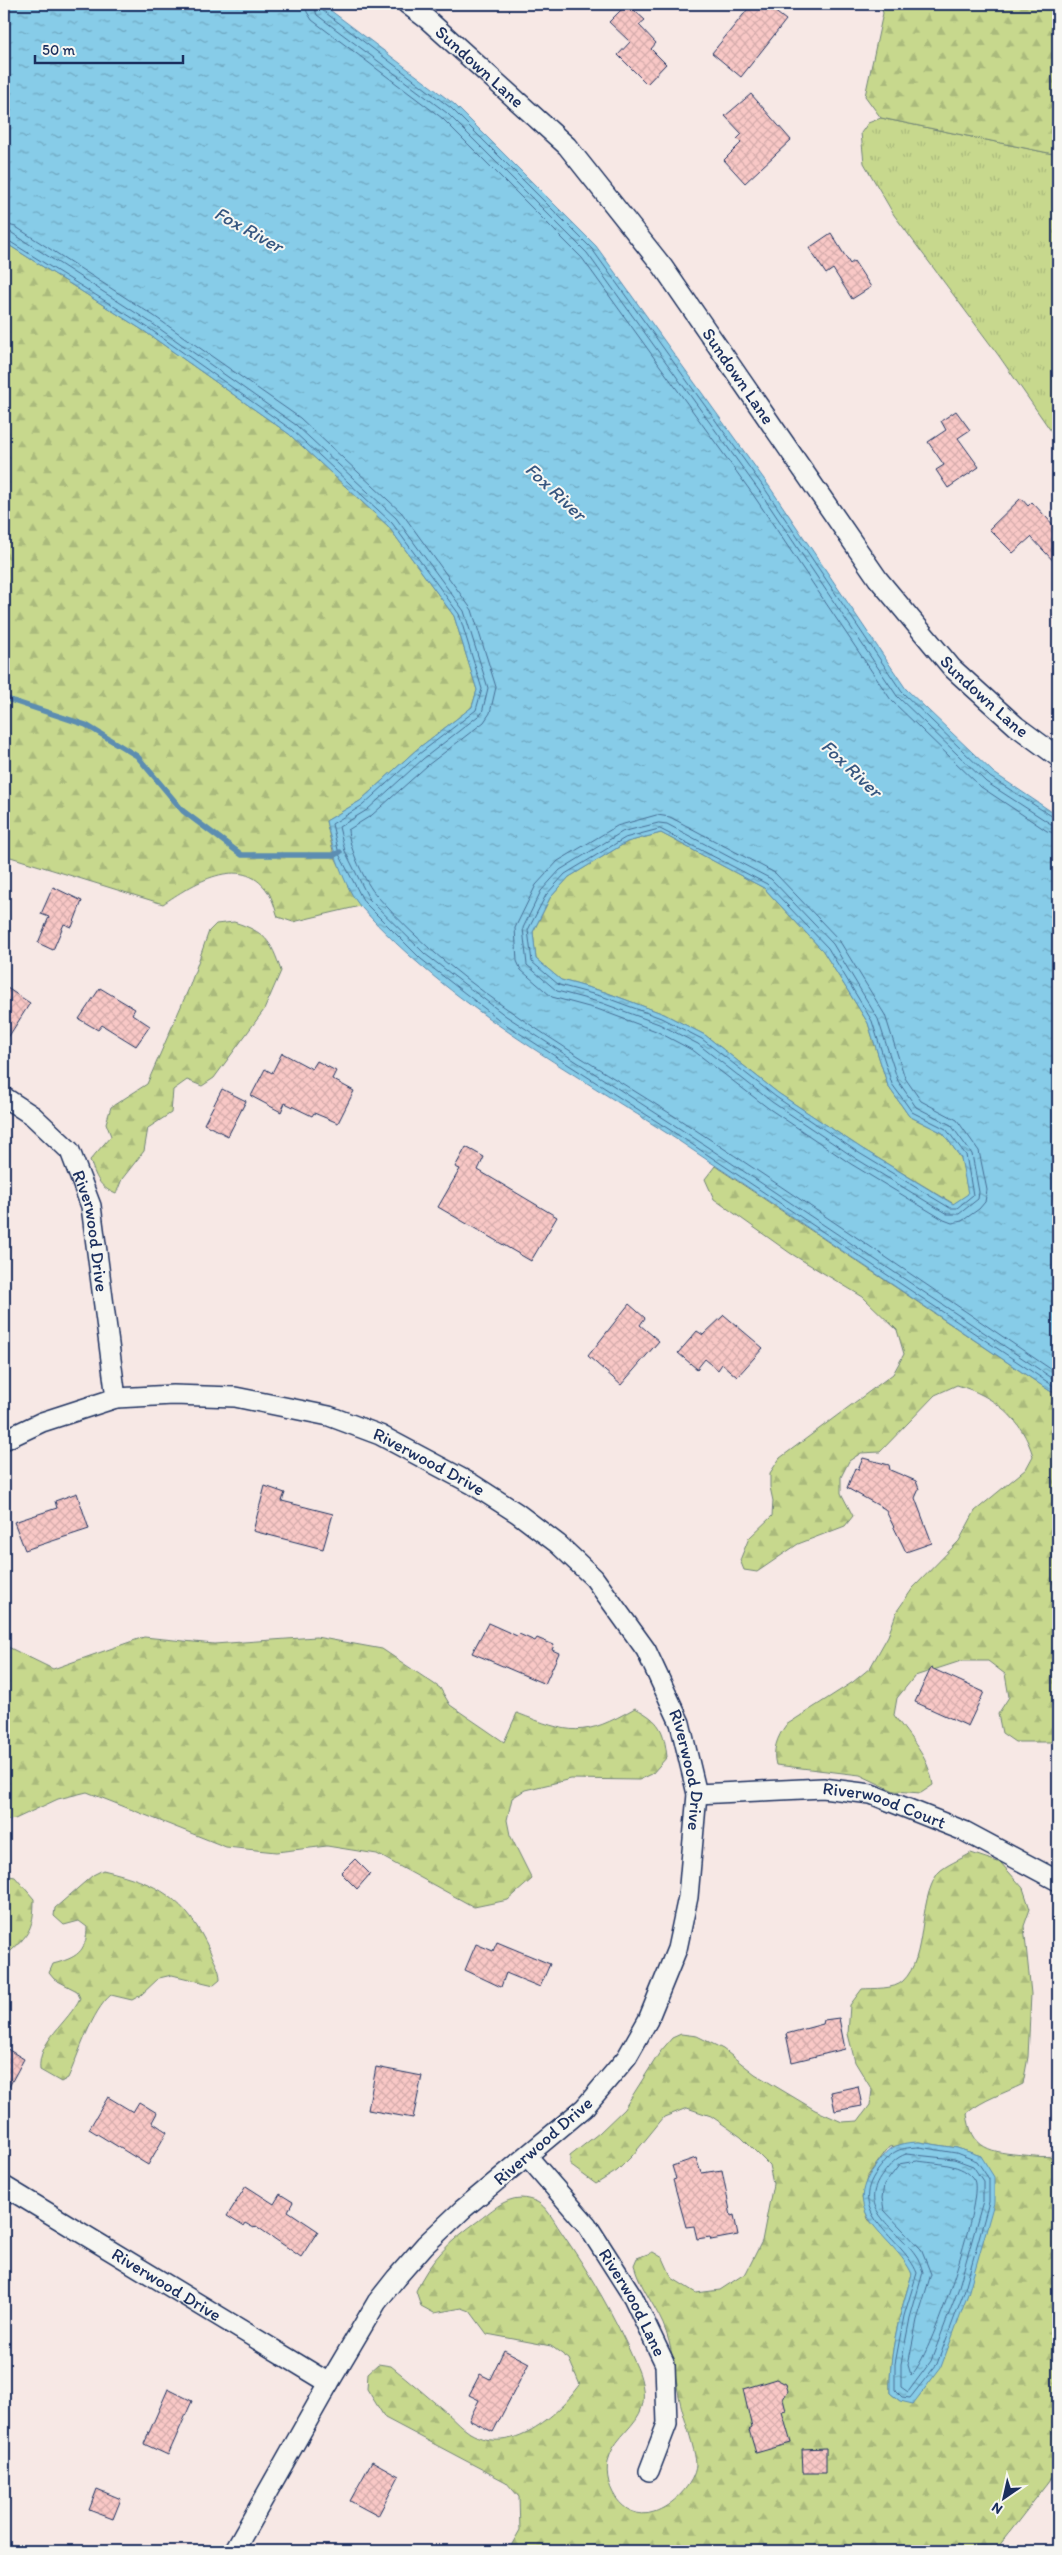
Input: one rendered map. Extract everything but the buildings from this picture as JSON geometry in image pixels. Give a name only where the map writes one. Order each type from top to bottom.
[{"type":"street","name":"Sundown Lane","points":[[407,4],[428,20],[567,146],[663,267],[878,579],[952,668],[1016,726],[1058,757]]},
{"type":"street","name":"Riverwood Drive","points":[[4,1097],[33,1116],[70,1151],[91,1206],[116,1398]]},
{"type":"street","name":"Riverwood Drive","points":[[4,1440],[42,1422],[116,1398],[235,1397],[329,1416],[380,1435],[472,1484],[517,1513],[558,1544],[594,1578],[646,1650],[680,1723],[697,1794],[688,1897],[679,1940],[669,1972],[648,2020],[627,2058],[609,2082],[584,2108],[528,2157],[463,2209],[425,2245],[396,2278],[377,2302],[234,2551]]},
{"type":"street","name":"Riverwood Court","points":[[697,1794],[824,1788],[872,1794],[964,1832],[1058,1880]]},
{"type":"street","name":"Riverwood Lane","points":[[528,2157],[587,2224],[634,2297],[665,2364],[667,2424],[649,2471]]},
{"type":"street","name":"Riverwood Drive","points":[[4,2186],[329,2383]]},
{"type":"green space","points":[[880,4],[1058,4],[1058,155],[881,118],[865,96],[883,13]]},
{"type":"green space","points":[[881,118],[1058,155],[1058,441],[999,356],[894,215],[864,163],[861,133],[868,123]]},
{"type":"green space","points":[[4,242],[144,331],[289,434],[388,526],[454,616],[477,690],[472,707],[416,750],[360,801],[326,821],[334,855],[360,906],[293,922],[278,917],[270,895],[257,880],[244,874],[230,873],[201,881],[163,904],[4,855]]},
{"type":"green space","points":[[661,833],[764,888],[823,951],[868,1023],[888,1086],[909,1116],[943,1133],[961,1158],[969,1194],[954,1204],[861,1148],[778,1093],[705,1035],[664,1014],[605,992],[561,980],[536,959],[533,932],[550,898],[569,877],[627,842]]},
{"type":"green space","points":[[234,922],[253,930],[265,939],[274,952],[281,971],[264,1010],[214,1078],[202,1086],[187,1080],[173,1090],[171,1113],[148,1128],[144,1151],[122,1179],[116,1194],[102,1185],[94,1172],[90,1160],[111,1136],[106,1123],[111,1107],[147,1084],[189,988],[209,931],[216,924]]},
{"type":"green space","points":[[715,1166],[1050,1391],[1058,1394],[1058,1533],[1053,1546],[1053,1554],[1058,1565],[1058,1742],[1015,1742],[1002,1733],[998,1714],[1009,1697],[1005,1674],[988,1661],[961,1661],[915,1676],[897,1698],[894,1715],[918,1748],[931,1774],[933,1785],[921,1793],[894,1791],[860,1775],[776,1765],[776,1744],[786,1725],[853,1682],[870,1668],[888,1636],[897,1611],[913,1588],[959,1541],[975,1511],[1026,1469],[1033,1456],[1022,1430],[1005,1410],[983,1395],[957,1385],[935,1395],[880,1452],[861,1453],[849,1461],[841,1477],[841,1493],[853,1516],[845,1526],[798,1544],[757,1572],[744,1570],[740,1560],[749,1538],[772,1516],[773,1501],[770,1473],[780,1458],[893,1374],[904,1354],[897,1330],[863,1297],[790,1253],[714,1199],[705,1179]]},
{"type":"green space","points":[[144,1637],[214,1644],[316,1637],[382,1649],[440,1688],[450,1705],[504,1742],[517,1713],[564,1729],[577,1730],[602,1724],[635,1708],[650,1717],[659,1727],[667,1757],[652,1774],[639,1780],[571,1779],[525,1790],[512,1798],[507,1820],[510,1835],[532,1879],[508,1900],[474,1907],[377,1854],[327,1846],[276,1852],[226,1847],[87,1792],[58,1799],[15,1819],[4,1821],[4,1645],[53,1669]]},
{"type":"green space","points":[[971,1853],[1001,1863],[1023,1888],[1030,1909],[1024,1926],[1031,1994],[1028,2057],[1023,2084],[987,2100],[967,2113],[973,2135],[985,2147],[1012,2154],[1058,2155],[1058,2470],[995,2551],[508,2551],[520,2530],[519,2497],[506,2482],[385,2418],[367,2389],[368,2373],[378,2364],[391,2366],[467,2431],[486,2439],[501,2440],[517,2437],[532,2430],[559,2409],[580,2385],[569,2359],[551,2346],[487,2334],[470,2311],[462,2308],[434,2313],[421,2306],[416,2291],[427,2270],[459,2236],[503,2203],[523,2198],[535,2201],[544,2207],[601,2295],[619,2328],[641,2379],[643,2390],[642,2407],[636,2420],[617,2442],[610,2455],[607,2466],[611,2488],[623,2506],[632,2512],[642,2514],[654,2512],[668,2505],[687,2487],[695,2472],[696,2465],[666,2333],[634,2265],[637,2258],[653,2252],[663,2258],[672,2278],[696,2293],[720,2290],[746,2273],[762,2241],[773,2184],[769,2165],[741,2137],[711,2116],[687,2108],[664,2117],[633,2155],[617,2171],[596,2184],[570,2165],[570,2156],[599,2133],[624,2109],[660,2052],[672,2038],[681,2034],[697,2036],[723,2049],[755,2074],[815,2110],[842,2122],[858,2121],[870,2105],[872,2090],[855,2062],[848,2034],[850,2005],[862,1989],[894,1986],[903,1981],[911,1971],[920,1944],[931,1885],[941,1870]],"holes":[[[919,2142],[957,2148],[981,2156],[900,2401],[890,2393],[891,2362],[893,2347],[912,2274],[906,2260],[868,2219],[862,2198],[867,2177],[889,2147]]]},
{"type":"green space","points":[[103,1870],[155,1887],[180,1906],[201,1933],[218,1968],[220,1980],[214,1985],[172,1975],[159,1978],[141,1995],[132,2000],[111,1995],[104,2002],[92,2022],[68,2078],[61,2082],[40,2070],[40,2060],[48,2041],[80,1998],[77,1991],[54,1979],[49,1973],[53,1964],[79,1953],[85,1942],[87,1927],[79,1921],[64,1925],[54,1916],[55,1908],[93,1875]]},
{"type":"green space","points":[[4,1875],[15,1877],[34,1899],[34,1910],[28,1932],[4,1957]]},
{"type":"water","name":"Fox River","points":[[4,4],[322,4],[454,104],[596,246],[769,486],[906,689],[994,773],[1058,816],[1058,1394],[1050,1391],[679,1141],[512,1034],[432,975],[395,943],[361,907],[344,878],[326,821],[360,801],[416,750],[472,707],[477,690],[454,616],[388,526],[289,434],[144,331],[4,242]],"holes":[[[661,833],[764,888],[823,951],[868,1023],[888,1086],[909,1116],[943,1133],[961,1158],[968,1194],[953,1204],[861,1148],[778,1093],[705,1035],[664,1014],[605,992],[561,980],[536,959],[533,932],[550,898],[569,877],[627,842]]]},
{"type":"water","points":[[919,2142],[957,2148],[981,2156],[994,2177],[994,2203],[968,2294],[941,2367],[913,2404],[900,2401],[890,2393],[893,2347],[912,2274],[904,2260],[873,2224],[866,2212],[862,2199],[865,2184],[875,2167],[893,2147]]},
{"type":"waterway","points":[[4,698],[86,725],[137,756],[183,811],[242,855],[334,855],[340,852]]}]
